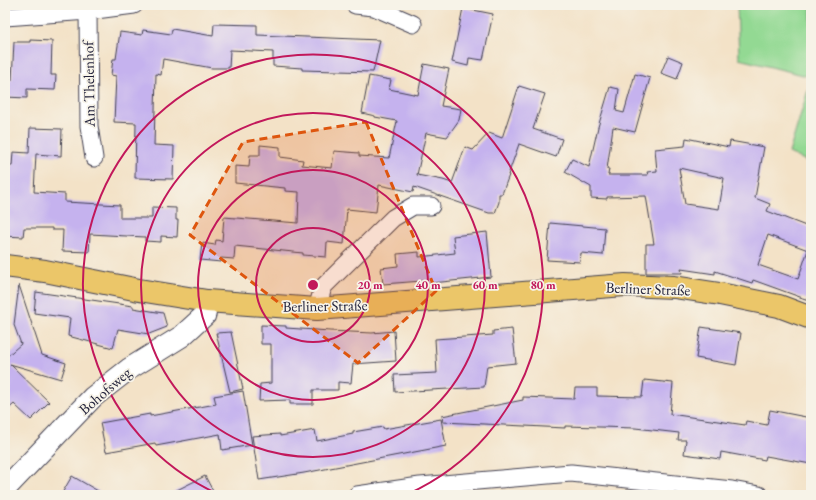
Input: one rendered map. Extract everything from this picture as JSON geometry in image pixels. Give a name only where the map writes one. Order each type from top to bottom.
[{"type":"main road","name":"Berliner Straße","points":[[5,266],[45,271],[139,290],[207,301],[317,309],[625,285],[674,287],[720,294],[779,306],[811,318]]},
{"type":"street","points":[[5,16],[88,11],[134,5]]},
{"type":"street","points":[[355,5],[374,7],[413,24]]},
{"type":"street","name":"Am Thelenhof","points":[[88,11],[89,126],[94,158]]},
{"type":"street","points":[[317,309],[323,287],[393,218],[413,206],[431,206]]},
{"type":"street","name":"Bohofsweg","points":[[5,489],[99,393],[129,369],[182,336],[205,315],[207,301]]},
{"type":"street","points":[[357,495],[420,486],[571,473],[732,490],[759,495]]},
{"type":"highlighted area","points":[[366,122],[436,291],[358,363],[190,235],[243,142]]},
{"type":"green space","points":[[737,5],[811,5],[811,77],[739,59]]},
{"type":"green space","points":[[811,80],[811,163],[789,153]]},
{"type":"building","points":[[463,8],[493,14],[483,60],[469,58],[468,66],[452,62]]},
{"type":"building","points":[[214,24],[257,25],[257,35],[380,40],[373,72],[302,70],[302,68],[273,66],[273,52],[230,50],[229,68],[212,68],[163,59],[161,75],[156,74],[154,145],[174,146],[173,179],[135,178],[136,123],[114,122],[116,76],[111,75],[113,59],[116,59],[120,32],[142,35],[143,30],[171,34],[172,29],[213,36]]},
{"type":"building","points":[[30,40],[52,41],[51,75],[56,75],[55,90],[27,89],[27,98],[5,97],[5,80],[12,80],[14,42],[30,42]]},
{"type":"building","points":[[668,56],[683,62],[677,79],[661,73]]},
{"type":"building","points":[[424,64],[449,69],[441,106],[461,109],[459,120],[447,137],[426,133],[417,175],[452,183],[465,147],[473,150],[489,133],[502,138],[519,86],[545,94],[533,129],[562,139],[556,157],[519,144],[502,194],[499,194],[499,202],[495,213],[489,213],[414,187],[413,192],[379,185],[376,212],[347,209],[344,244],[327,242],[326,257],[303,255],[303,253],[235,246],[234,259],[221,258],[221,262],[200,260],[202,243],[215,245],[216,240],[222,241],[224,217],[298,223],[299,192],[285,191],[285,188],[235,183],[235,166],[249,167],[250,155],[260,155],[260,145],[280,147],[280,157],[303,160],[302,165],[332,168],[334,151],[359,153],[359,156],[389,158],[397,121],[362,113],[369,76],[391,80],[389,89],[418,95]]},
{"type":"building","points":[[635,74],[650,78],[635,132],[613,127],[607,169],[609,169],[608,175],[648,175],[647,172],[657,171],[655,149],[685,146],[686,138],[729,147],[730,141],[764,147],[755,198],[770,204],[767,211],[811,228],[811,301],[753,280],[752,283],[715,271],[715,274],[681,269],[682,273],[646,273],[646,244],[654,244],[646,196],[607,197],[607,199],[591,198],[591,187],[565,172],[572,159],[589,167],[598,127],[610,87],[619,89],[616,111],[624,113]],"holes":[[[679,168],[724,178],[719,209],[685,204]],[[768,235],[808,250],[798,279],[758,265]]]},
{"type":"building","points":[[30,128],[62,129],[61,156],[36,154],[34,192],[65,194],[65,202],[120,205],[120,218],[152,218],[152,207],[176,208],[176,220],[178,220],[177,237],[161,236],[161,242],[145,241],[145,237],[90,234],[89,252],[62,251],[63,230],[52,230],[52,228],[24,228],[23,237],[5,236],[7,166],[12,166],[13,152],[29,153]]},
{"type":"building","points":[[550,223],[605,228],[603,255],[581,253],[580,262],[547,260]]},
{"type":"building","points":[[487,232],[491,277],[422,284],[422,281],[383,284],[381,268],[398,266],[397,254],[419,252],[419,257],[455,253],[453,236]]},
{"type":"building","points":[[19,285],[42,355],[66,363],[61,379],[10,364],[49,402],[31,420],[14,404],[5,412],[5,358],[21,344],[14,325]]},
{"type":"building","points":[[36,292],[133,306],[133,308],[163,313],[167,327],[149,334],[118,329],[113,348],[68,336],[70,318],[34,313]]},
{"type":"building","points":[[261,325],[372,333],[394,331],[396,361],[353,364],[351,383],[338,382],[338,390],[313,390],[313,404],[290,404],[290,400],[259,401],[260,384],[271,383],[271,344],[261,344]]},
{"type":"building","points":[[701,327],[741,333],[736,365],[696,358]]},
{"type":"building","points":[[512,329],[516,363],[487,366],[484,387],[395,392],[394,375],[437,373],[435,339],[493,335],[493,331]]},
{"type":"building","points":[[231,332],[243,389],[230,392],[216,333]]},
{"type":"building","points":[[644,380],[673,383],[670,414],[745,425],[746,421],[767,425],[770,410],[811,418],[811,464],[766,456],[765,460],[721,452],[720,459],[684,454],[686,440],[678,440],[679,433],[635,428],[565,426],[565,428],[443,422],[442,416],[523,400],[523,397],[574,399],[575,388],[597,388],[597,396],[642,397]]},
{"type":"building","points":[[243,391],[252,445],[222,450],[220,434],[156,446],[155,443],[106,452],[100,423],[216,404],[214,396]]},
{"type":"building","points":[[441,419],[446,446],[259,480],[252,436],[280,434],[280,436],[315,430],[317,441],[353,434],[353,432],[383,427],[384,429]]},
{"type":"building","points":[[72,476],[105,495],[61,495]]},
{"type":"building","points":[[205,476],[215,495],[167,495]]}]
